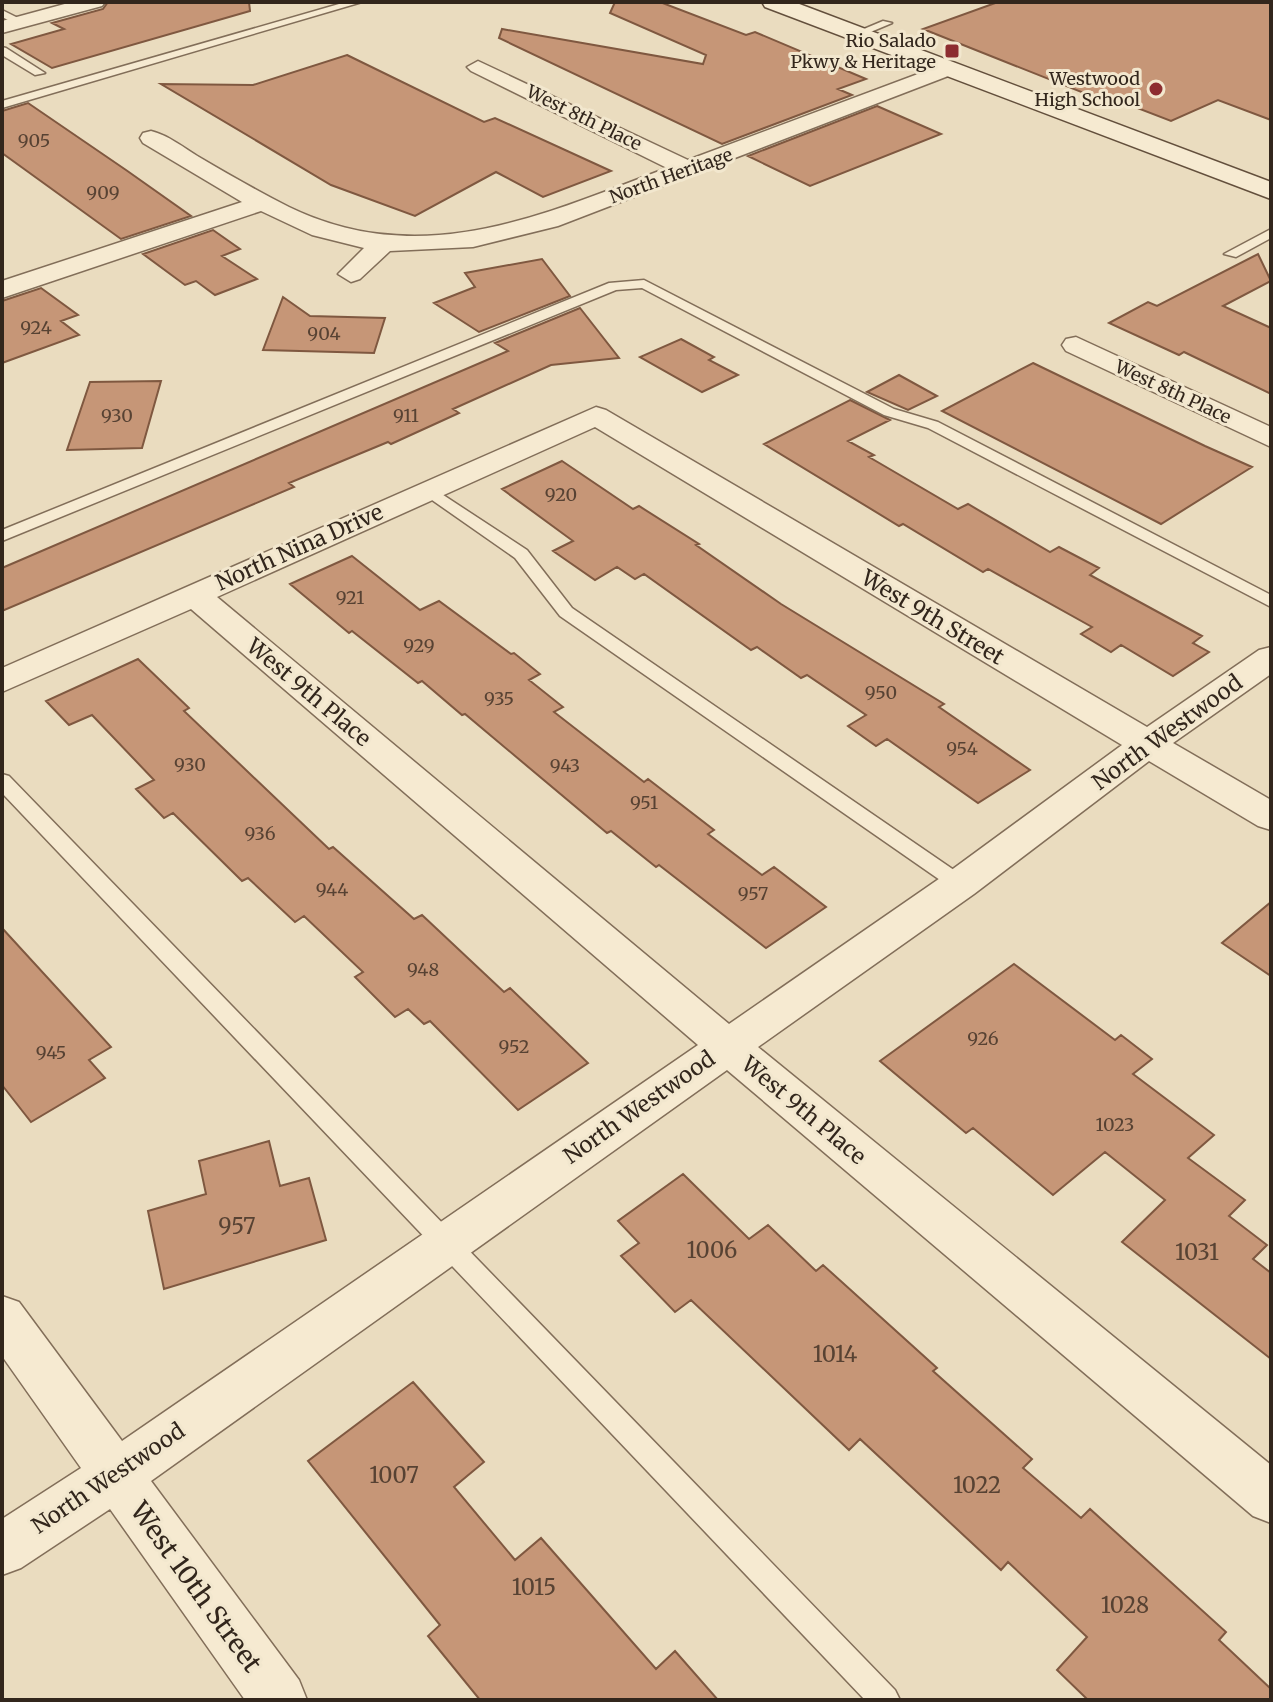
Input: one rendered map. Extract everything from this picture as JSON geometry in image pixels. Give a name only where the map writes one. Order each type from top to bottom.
[{"type":"main road","points":[[773,2],[1271,191]]},
{"type":"street","points":[[7,21],[95,2]]},
{"type":"street","name":"West 8th Place","points":[[478,67],[690,170]]},
{"type":"street","name":"North Heritage","points":[[151,138],[317,229],[383,244],[423,245],[503,235],[690,170],[949,69]]},
{"type":"street","points":[[2,290],[265,202]]},
{"type":"street","points":[[351,274],[383,244]]},
{"type":"street","name":"West 8th Place","points":[[1076,345],[1271,438]]},
{"type":"street","name":"North Nina Drive","points":[[2,681],[596,416]]},
{"type":"street","name":"West 9th Street","points":[[596,416],[1271,817]]},
{"type":"street","name":"West 9th Place","points":[[193,594],[726,1045],[1271,1498]]},
{"type":"street","name":"North Westwood","points":[[2,1549],[115,1476],[726,1045],[960,884],[1147,744],[1271,658]]},
{"type":"street","name":"West 10th Street","points":[[2,1317],[279,1700]]},
{"type":"lane","points":[[2,105],[357,2]]},
{"type":"lane","points":[[857,34],[887,23]]},
{"type":"lane","points":[[2,50],[39,73]]},
{"type":"lane","points":[[1231,254],[1271,233]]},
{"type":"lane","points":[[2,536],[614,286],[644,284],[889,412],[933,425],[1271,602]]},
{"type":"lane","points":[[428,490],[521,554],[566,612],[960,884]]},
{"type":"lane","points":[[2,781],[885,1700]]},
{"type":"building","points":[[108,2],[249,2],[250,11],[52,68],[11,44],[64,29],[52,23],[103,9]]},
{"type":"building","points":[[615,2],[660,2],[746,35],[755,32],[866,79],[838,89],[852,95],[722,144],[499,38],[502,29],[703,64],[706,55],[610,13]]},
{"type":"building","name":"Westwood High School","points":[[998,2],[1271,2],[1271,120],[1218,100],[1171,121],[1122,102],[1114,105],[923,29]]},
{"type":"building","points":[[347,55],[484,122],[495,118],[611,171],[543,197],[496,172],[415,216],[331,185],[161,84],[253,85]]},
{"type":"building","points":[[28,103],[191,216],[121,239],[2,153],[2,111]]},
{"type":"building","points":[[877,106],[941,134],[810,186],[748,156]]},
{"type":"building","points":[[213,230],[240,249],[222,256],[257,279],[215,295],[196,281],[185,285],[143,254]]},
{"type":"building","points":[[1258,254],[1271,281],[1223,306],[1271,328],[1271,394],[1184,352],[1179,355],[1109,323],[1148,302],[1157,306]]},
{"type":"building","points":[[542,259],[570,296],[479,332],[434,303],[475,287],[465,273]]},
{"type":"building","points":[[41,288],[78,315],[61,321],[79,335],[2,363],[2,301]]},
{"type":"building","points":[[283,297],[310,316],[385,318],[374,353],[263,350]]},
{"type":"building","points":[[580,308],[619,358],[551,365],[453,409],[459,413],[391,444],[388,442],[289,483],[294,487],[2,611],[2,568],[508,351],[495,343]]},
{"type":"building","points":[[681,339],[714,357],[709,360],[738,375],[702,392],[640,357]]},
{"type":"building","points":[[1033,363],[1252,467],[1161,524],[942,411]]},
{"type":"building","points":[[899,375],[937,396],[908,410],[867,392]]},
{"type":"building","points":[[161,381],[142,448],[67,450],[90,382]]},
{"type":"building","points":[[850,400],[890,420],[848,441],[874,455],[869,457],[958,509],[968,504],[1050,552],[1059,547],[1099,568],[1090,575],[1202,636],[1193,643],[1209,652],[1173,676],[1121,645],[1111,652],[1081,634],[1092,627],[988,569],[983,572],[903,524],[899,526],[764,444]]},
{"type":"building","points":[[562,461],[633,509],[639,506],[699,544],[696,545],[781,604],[944,704],[939,707],[1030,770],[978,803],[887,739],[876,746],[848,726],[866,715],[807,675],[801,678],[757,647],[751,650],[644,574],[635,579],[617,567],[595,580],[553,551],[573,541],[502,489]]},
{"type":"building","points":[[352,556],[420,610],[439,601],[511,654],[514,653],[540,674],[529,680],[563,707],[554,712],[644,782],[648,779],[714,830],[708,834],[762,875],[774,867],[826,907],[766,948],[659,865],[656,867],[611,831],[607,833],[465,714],[462,715],[422,681],[418,683],[352,631],[349,633],[290,584]]},
{"type":"building","points":[[138,659],[189,708],[184,711],[329,849],[333,847],[414,919],[422,915],[504,992],[510,988],[588,1063],[518,1110],[430,1021],[424,1024],[408,1009],[395,1017],[355,977],[363,972],[304,916],[295,922],[248,878],[242,881],[173,813],[164,818],[136,789],[154,780],[92,715],[69,725],[46,701]]},
{"type":"building","points":[[1271,902],[1271,976],[1222,943]]},
{"type":"building","points":[[2,928],[111,1047],[89,1060],[105,1078],[31,1122],[2,1085]]},
{"type":"building","points":[[1014,964],[1115,1040],[1121,1035],[1152,1059],[1133,1074],[1214,1135],[1188,1158],[1245,1200],[1229,1216],[1267,1245],[1253,1259],[1271,1273],[1271,1359],[1122,1242],[1165,1200],[1105,1152],[1053,1195],[973,1128],[966,1133],[880,1061]]},
{"type":"building","points":[[269,1141],[280,1186],[309,1178],[326,1240],[164,1289],[148,1211],[206,1194],[199,1161]]},
{"type":"building","points":[[683,1174],[749,1239],[768,1225],[816,1271],[823,1265],[937,1368],[933,1371],[1032,1459],[1023,1468],[1081,1518],[1090,1509],[1226,1632],[1219,1640],[1271,1689],[1271,1700],[1088,1700],[1057,1670],[1087,1637],[1008,1562],[1001,1570],[860,1439],[849,1450],[691,1300],[675,1312],[621,1256],[639,1243],[618,1221]]},
{"type":"building","points":[[413,1382],[484,1462],[454,1487],[515,1560],[541,1538],[656,1669],[675,1651],[718,1700],[480,1700],[428,1636],[440,1625],[308,1461]]},
{"type":"place","name":"Rio Salado Pkwy & Heritage","points":[[952,51]]},
{"type":"place","name":"Westwood High School","points":[[1156,89]]}]
